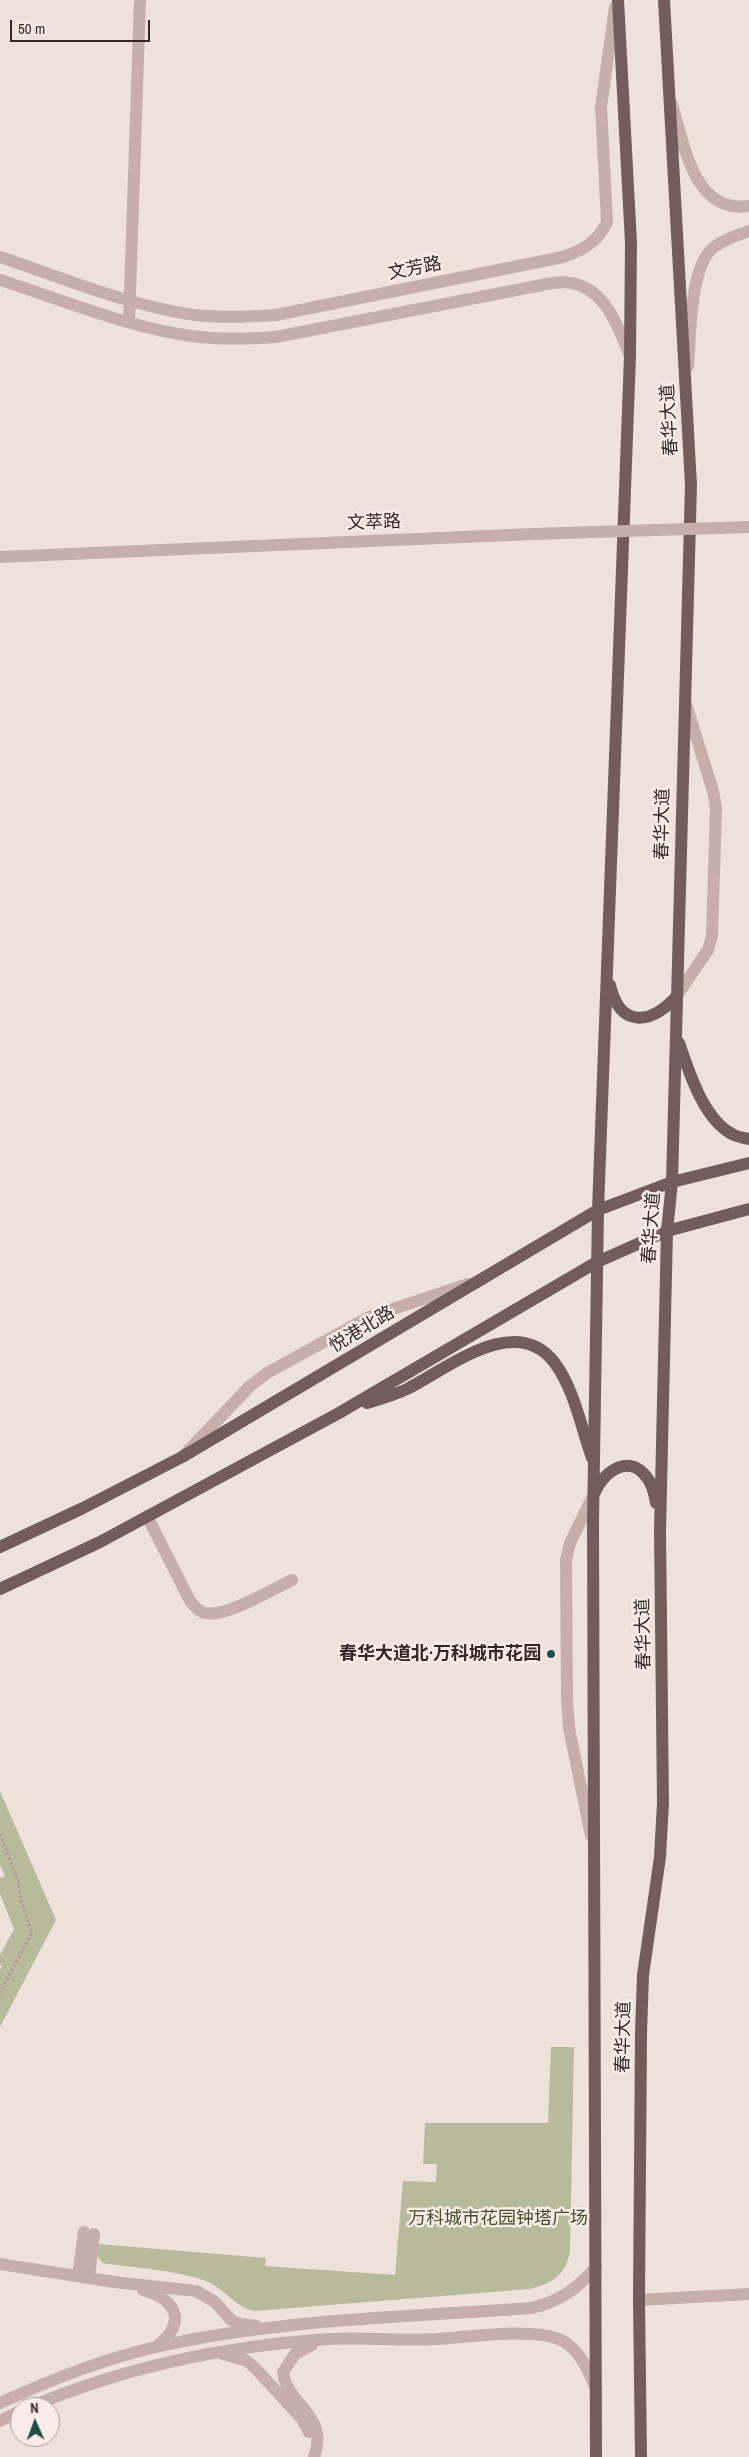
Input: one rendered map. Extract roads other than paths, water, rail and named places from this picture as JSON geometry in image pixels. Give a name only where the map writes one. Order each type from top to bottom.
[{"type":"main road","name":"春华大道","points":[[596,2457],[594,1466],[597,1262],[606,971],[630,356],[631,243],[617,0]]},
{"type":"main road","name":"春华大道","points":[[641,2457],[639,2300],[643,1975],[660,1857],[663,1803],[660,1530],[667,1231],[672,1182],[691,485],[664,0]]},
{"type":"main road","points":[[606,971],[614,1002],[622,1011],[632,1016],[646,1018],[658,1014],[676,997]]},
{"type":"main road","points":[[676,1033],[690,1076],[716,1122],[734,1135],[749,1139]]},
{"type":"main road","name":"悦港北路","points":[[0,1547],[182,1457],[598,1210],[672,1182],[749,1164]]},
{"type":"main road","points":[[0,1588],[100,1542],[339,1414],[597,1262],[667,1231],[749,1209]]},
{"type":"main road","points":[[339,1414],[405,1390],[486,1346],[505,1342],[522,1342],[540,1350],[553,1361],[563,1377],[594,1466]]},
{"type":"main road","points":[[594,1494],[600,1481],[607,1473],[617,1467],[631,1466],[644,1472],[653,1488],[660,1530]]},
{"type":"street","points":[[129,322],[140,0]]},
{"type":"street","name":"文芳路","points":[[0,257],[130,300],[194,315],[233,318],[276,315],[563,257],[584,248],[601,235],[607,222],[601,107],[617,0]]},
{"type":"street","points":[[669,93],[692,169],[702,188],[718,201],[738,207],[749,206]]},
{"type":"street","points":[[686,393],[697,278],[704,260],[713,248],[749,231]]},
{"type":"street","points":[[0,280],[129,322],[190,336],[234,340],[276,337],[547,284],[569,282],[587,288],[600,300],[613,316],[630,356]]},
{"type":"street","name":"文萃路","points":[[0,557],[533,534],[749,527]]},
{"type":"street","points":[[676,997],[708,950],[712,936],[716,818],[713,790],[684,699]]},
{"type":"street","points":[[727,1214],[749,1215]]},
{"type":"street","points":[[182,1457],[250,1386],[267,1373],[369,1317],[480,1280]]},
{"type":"street","points":[[594,1494],[570,1543],[566,1560],[569,1728],[594,1852]]},
{"type":"street","points":[[147,1516],[190,1601],[196,1609],[205,1613],[226,1610],[292,1580]]},
{"type":"street","points":[[84,2277],[89,2233]]},
{"type":"street","points":[[0,2264],[114,2282],[196,2291],[207,2296],[231,2320],[240,2324],[280,2328]]},
{"type":"street","points":[[0,2403],[58,2378],[156,2347],[280,2328],[532,2308],[551,2304],[567,2296],[581,2285],[596,2268]]},
{"type":"street","points":[[114,2282],[157,2294],[170,2304],[174,2326],[165,2340],[156,2347]]},
{"type":"street","points":[[639,2300],[749,2294]]},
{"type":"street","points":[[56,2397],[117,2374],[216,2352],[328,2339],[434,2340],[532,2334],[548,2335],[563,2341],[574,2350],[582,2359],[596,2388]]},
{"type":"street","points":[[313,2457],[318,2448],[316,2428],[310,2416],[288,2388],[284,2372],[294,2354],[328,2339]]},
{"type":"street","points":[[216,2352],[247,2361],[255,2368],[308,2428],[313,2457]]},
{"type":"place","name":"春华大道北·万科城市花园","points":[[551,1654]]},
{"type":"park label","name":"万科城市花园钟塔广场","points":[[498,2219]]}]
